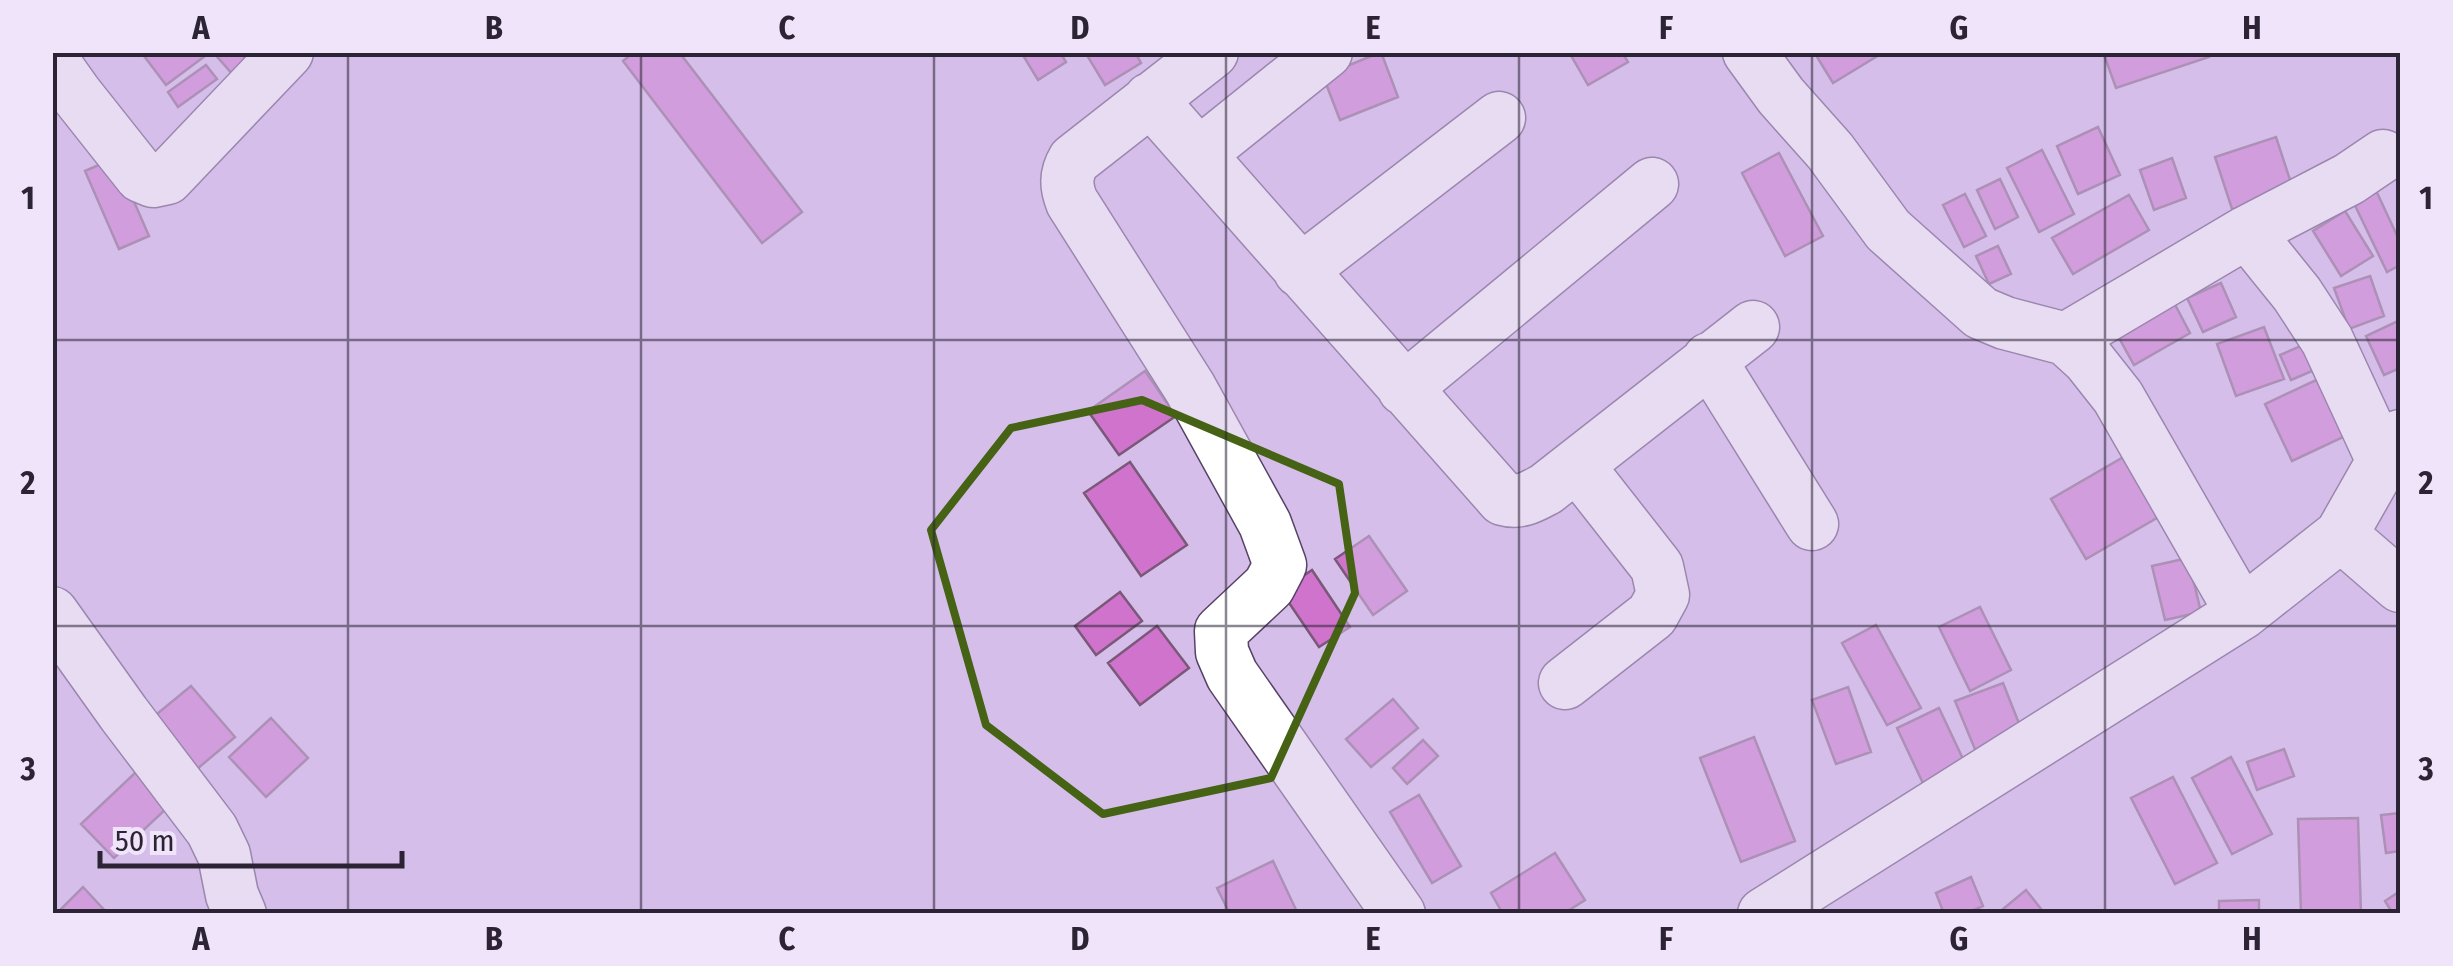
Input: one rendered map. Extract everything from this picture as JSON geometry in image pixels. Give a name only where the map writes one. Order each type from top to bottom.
[{"type":"street","points":[[60,88],[141,176],[154,181],[167,178],[287,52]]},
{"type":"street","points":[[1212,52],[1074,160],[1068,170],[1067,189],[1190,388],[1265,524],[1280,565],[1269,586],[1222,631],[1222,652],[1232,675],[1399,914]]},
{"type":"street","points":[[1199,154],[1326,52]]},
{"type":"street","points":[[1750,52],[1780,96],[1830,151],[1888,230],[1981,313],[2066,339],[2088,358],[2118,397],[2242,612]]},
{"type":"street","points":[[1150,99],[1503,499],[1514,502],[1546,488],[1753,327]]},
{"type":"street","points":[[1300,272],[1499,118]]},
{"type":"street","points":[[2066,339],[2383,156]]},
{"type":"street","points":[[1404,389],[1652,184]]},
{"type":"street","points":[[1764,914],[2242,612],[2341,535],[2392,449],[2297,294],[2247,232]]},
{"type":"street","points":[[1709,360],[1812,524]]},
{"type":"street","points":[[1565,683],[1652,615],[1664,595],[1657,567],[1577,466]]},
{"type":"street","points":[[2341,535],[2400,586]]},
{"type":"street","points":[[52,613],[212,830],[224,856],[240,914]]},
{"type":"highlighted area","points":[[1142,400],[1339,484],[1355,593],[1271,778],[1103,814],[986,725],[931,530],[1011,428]]},
{"type":"building","points":[[141,52],[202,52],[205,56],[166,85]]},
{"type":"building","points":[[213,52],[240,52],[249,63],[234,76]]},
{"type":"building","points":[[634,52],[679,52],[802,212],[762,243],[623,61]]},
{"type":"building","points":[[1021,52],[1060,52],[1066,62],[1038,80]]},
{"type":"building","points":[[1085,52],[1135,52],[1141,63],[1105,85]]},
{"type":"building","points":[[1381,52],[1398,97],[1340,120],[1323,76]]},
{"type":"building","points":[[1569,52],[1622,52],[1628,62],[1588,85]]},
{"type":"building","points":[[1814,52],[1884,52],[1833,83]]},
{"type":"building","points":[[2103,52],[2208,52],[2209,57],[2116,88]]},
{"type":"building","points":[[206,65],[217,79],[178,107],[168,92]]},
{"type":"building","points":[[2098,127],[2120,175],[2078,194],[2057,146]]},
{"type":"building","points":[[2276,137],[2294,192],[2233,212],[2215,157]]},
{"type":"building","points":[[2042,150],[2074,214],[2039,232],[2007,168]]},
{"type":"building","points":[[1779,153],[1823,236],[1785,256],[1742,173]]},
{"type":"building","points":[[115,158],[149,236],[119,249],[85,171]]},
{"type":"building","points":[[2172,158],[2186,198],[2154,210],[2140,170]]},
{"type":"building","points":[[2000,179],[2018,217],[1995,229],[1977,190]]},
{"type":"building","points":[[2373,184],[2400,242],[2400,265],[2387,272],[2350,195]]},
{"type":"building","points":[[1965,194],[1986,236],[1964,247],[1943,205]]},
{"type":"building","points":[[2129,195],[2149,230],[2073,274],[2052,238]]},
{"type":"building","points":[[2345,211],[2373,256],[2341,276],[2313,231]]},
{"type":"building","points":[[1998,246],[2011,274],[1989,284],[1976,256]]},
{"type":"building","points":[[2370,276],[2384,316],[2349,329],[2334,288]]},
{"type":"building","points":[[2221,283],[2236,317],[2203,332],[2187,298]]},
{"type":"building","points":[[2171,297],[2190,333],[2134,365],[2114,329]]},
{"type":"building","points":[[2400,320],[2400,368],[2384,375],[2366,336]]},
{"type":"building","points":[[2264,327],[2284,379],[2236,396],[2217,344]]},
{"type":"building","points":[[2322,337],[2333,362],[2291,380],[2280,355]]},
{"type":"building","points":[[1145,371],[1176,416],[1119,455],[1088,411]]},
{"type":"building","points":[[2327,375],[2354,432],[2292,461],[2265,404]]},
{"type":"building","points":[[2127,455],[2162,515],[2086,559],[2051,499]]},
{"type":"building","points":[[1130,462],[1187,545],[1141,576],[1084,493]]},
{"type":"building","points":[[1369,536],[1407,591],[1373,615],[1335,559]]},
{"type":"building","points":[[2188,558],[2201,612],[2165,620],[2152,566]]},
{"type":"building","points":[[1312,570],[1350,627],[1319,647],[1281,591]]},
{"type":"building","points":[[1120,592],[1142,621],[1096,655],[1075,626]]},
{"type":"building","points":[[1980,607],[2011,670],[1970,691],[1939,627]]},
{"type":"building","points":[[1876,625],[1921,708],[1887,725],[1842,643]]},
{"type":"building","points":[[1157,626],[1189,668],[1140,705],[1108,663]]},
{"type":"building","points":[[2003,683],[2026,741],[1979,759],[1955,701]]},
{"type":"building","points":[[191,686],[235,737],[190,775],[146,723]]},
{"type":"building","points":[[1848,687],[1871,752],[1836,764],[1812,700]]},
{"type":"building","points":[[1393,699],[1418,728],[1371,767],[1346,739]]},
{"type":"building","points":[[1939,708],[1971,776],[1929,796],[1897,728]]},
{"type":"building","points":[[271,718],[308,758],[266,797],[229,757]]},
{"type":"building","points":[[1754,737],[1795,841],[1741,862],[1700,758]]},
{"type":"building","points":[[1423,740],[1438,756],[1407,784],[1393,768]]},
{"type":"building","points":[[2284,749],[2294,776],[2257,790],[2247,762]]},
{"type":"building","points":[[2231,757],[2272,834],[2232,854],[2192,778]]},
{"type":"building","points":[[136,772],[169,806],[114,858],[81,824]]},
{"type":"building","points":[[2173,777],[2217,863],[2175,884],[2131,798]]},
{"type":"building","points":[[1419,795],[1461,866],[1432,883],[1390,812]]},
{"type":"building","points":[[2400,813],[2400,851],[2386,853],[2381,815]]},
{"type":"building","points":[[2358,818],[2361,914],[2301,914],[2298,819]]},
{"type":"building","points":[[1555,853],[1585,900],[1563,914],[1503,914],[1491,893]]},
{"type":"building","points":[[1273,861],[1298,914],[1230,914],[1217,888]]},
{"type":"building","points":[[1971,877],[1983,906],[1965,914],[1944,914],[1936,893]]},
{"type":"building","points":[[83,887],[108,914],[56,914]]},
{"type":"building","points":[[2026,890],[2045,914],[1997,914]]},
{"type":"building","points":[[2400,891],[2400,914],[2393,914],[2385,901]]},
{"type":"building","points":[[2259,900],[2259,914],[2219,914],[2219,901]]}]
